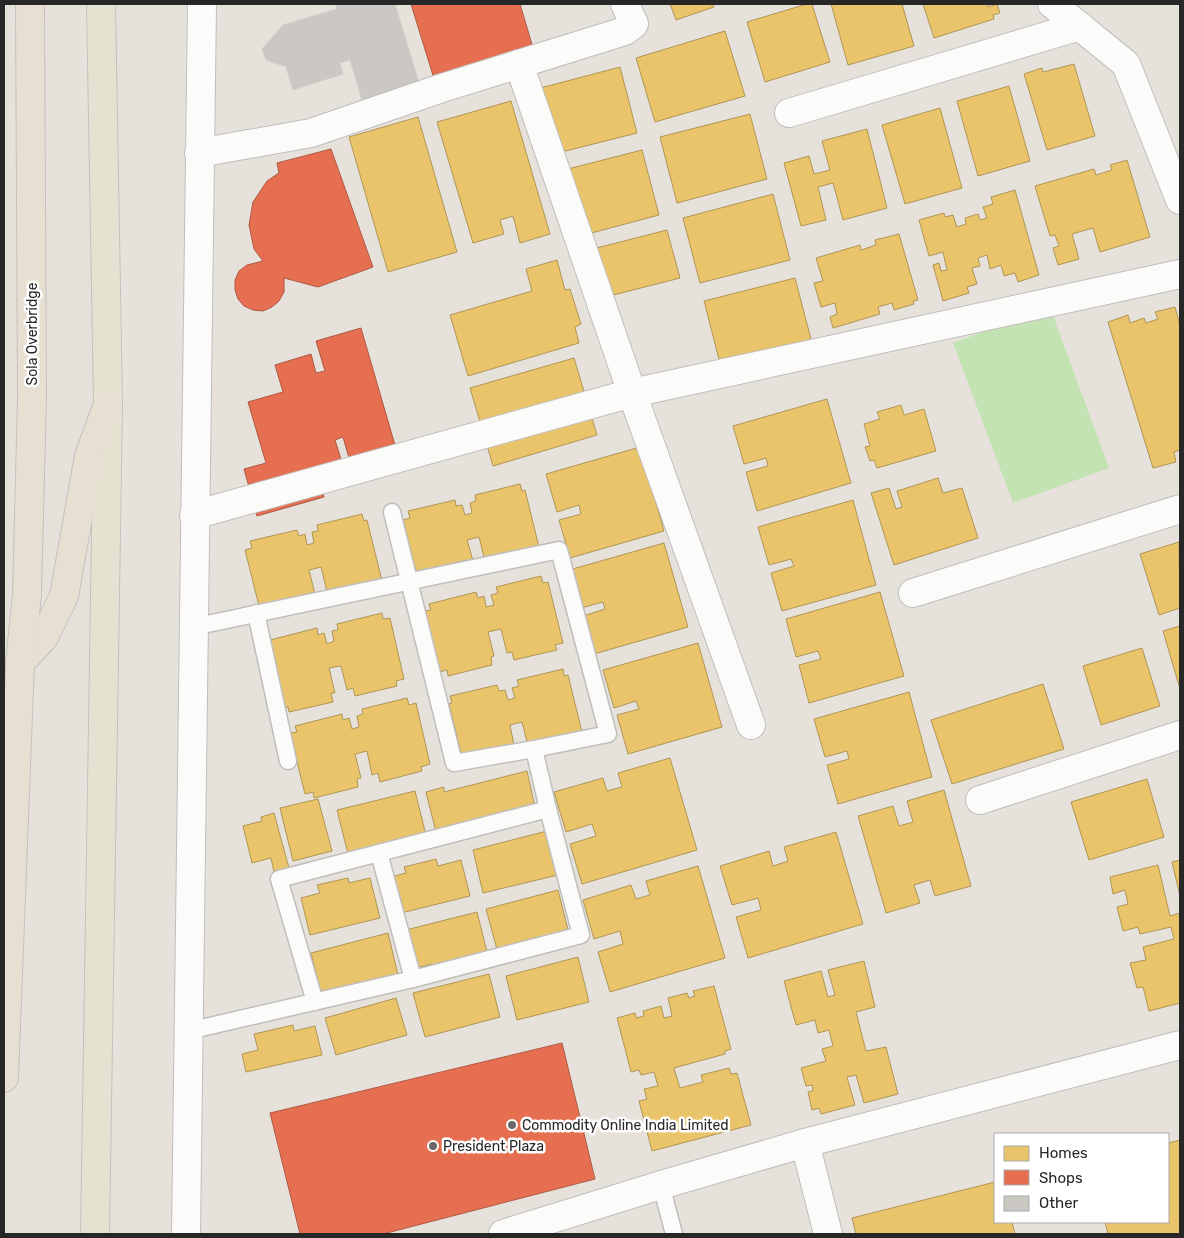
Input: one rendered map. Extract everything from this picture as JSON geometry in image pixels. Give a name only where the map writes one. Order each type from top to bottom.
[{"type":"highway","name":"Sola Overbridge","points":[[4,1078],[20,663],[27,594],[32,372],[30,4]]},
{"type":"highway","points":[[20,663],[44,637],[64,596],[89,456],[108,404]]},
{"type":"main road","points":[[95,1234],[108,404],[101,4]]},
{"type":"street","points":[[186,1234],[202,4]]},
{"type":"street","points":[[199,153],[311,133],[442,88],[625,31],[634,24],[625,4]]},
{"type":"street","points":[[1052,4],[1126,64],[1180,200]]},
{"type":"street","points":[[789,113],[1080,26]]},
{"type":"street","points":[[520,64],[632,393],[751,725]]},
{"type":"street","points":[[194,515],[632,393],[1180,274]]},
{"type":"street","points":[[913,593],[1180,509]]},
{"type":"street","points":[[980,800],[1180,735]]},
{"type":"street","points":[[503,1234],[805,1143],[1180,1045]]},
{"type":"street","points":[[805,1143],[828,1234]]},
{"type":"lane","points":[[193,627],[256,613],[409,581],[559,550],[608,734],[454,763],[409,581],[392,512]]},
{"type":"lane","points":[[256,613],[288,760]]},
{"type":"lane","points":[[188,1031],[413,979],[580,935],[534,749]]},
{"type":"lane","points":[[314,1002],[279,879],[548,809]]},
{"type":"lane","points":[[379,853],[413,979]]},
{"type":"lane","points":[[661,1185],[674,1234]]},
{"type":"green space","points":[[1050,307],[1109,468],[1013,503],[953,343]]},
{"type":"building: Homes","points":[[670,4],[713,4],[714,7],[676,20]]},
{"type":"building: Homes","points":[[812,4],[830,62],[765,82],[747,22]]},
{"type":"building: Homes","points":[[831,4],[902,4],[914,46],[848,65]]},
{"type":"building: Homes","points":[[923,4],[988,4],[988,7],[997,4],[1000,13],[993,15],[994,19],[934,38]]},
{"type":"building: Homes","points":[[725,31],[745,96],[655,122],[636,58]]},
{"type":"building: Homes","points":[[1074,64],[1095,136],[1047,150],[1024,74],[1042,68],[1043,72]]},
{"type":"building: Homes","points":[[620,67],[637,133],[546,156],[529,91]]},
{"type":"building: Homes","points":[[1009,86],[1030,161],[978,176],[957,101]]},
{"type":"building: Homes","points":[[511,101],[550,234],[520,243],[513,216],[500,220],[504,234],[473,243],[437,122]]},
{"type":"building: Homes","points":[[940,108],[962,188],[905,204],[882,125]]},
{"type":"building: Homes","points":[[750,114],[767,179],[677,203],[660,137]]},
{"type":"building: Homes","points":[[418,117],[457,252],[388,272],[349,137]]},
{"type":"building: Homes","points":[[867,129],[887,208],[843,220],[833,183],[818,187],[826,220],[801,226],[784,163],[809,156],[814,174],[830,170],[822,141]]},
{"type":"building: Homes","points":[[642,150],[659,215],[569,239],[552,173]]},
{"type":"building: Homes","points":[[1127,160],[1150,237],[1100,252],[1093,228],[1072,234],[1079,259],[1058,265],[1053,248],[1059,246],[1055,235],[1050,236],[1035,186],[1094,169],[1096,175],[1112,170],[1110,165]]},
{"type":"building: Homes","points":[[1015,190],[1039,275],[1018,282],[1015,273],[1004,276],[1001,265],[990,269],[987,255],[978,258],[980,266],[972,268],[977,284],[967,287],[969,293],[943,301],[933,265],[939,263],[941,271],[947,270],[943,252],[929,256],[919,220],[944,213],[945,217],[953,215],[957,227],[966,224],[965,218],[978,214],[980,220],[987,218],[983,207],[993,204],[991,197]]},
{"type":"building: Homes","points":[[773,194],[790,260],[700,283],[683,218]]},
{"type":"building: Homes","points":[[667,230],[680,278],[590,301],[577,253]]},
{"type":"building: Homes","points":[[899,234],[918,300],[913,301],[914,304],[894,310],[892,303],[878,307],[880,314],[833,328],[830,317],[837,314],[835,303],[821,307],[814,283],[823,281],[816,258],[860,245],[861,250],[876,245],[875,240]]},
{"type":"building: Homes","points":[[557,260],[565,290],[570,289],[581,324],[575,327],[579,343],[468,376],[450,315],[532,291],[526,269]]},
{"type":"building: Homes","points":[[795,278],[812,343],[721,367],[704,301]]},
{"type":"building: Homes","points":[[1175,307],[1180,325],[1180,450],[1174,452],[1176,462],[1153,468],[1108,322],[1128,315],[1130,323],[1144,318],[1146,323],[1158,319],[1155,312]]},
{"type":"building: Homes","points":[[574,358],[597,435],[493,466],[470,388]]},
{"type":"building: Homes","points":[[827,399],[851,483],[757,511],[746,472],[768,466],[766,458],[744,464],[733,426]]},
{"type":"building: Homes","points":[[901,405],[904,415],[924,409],[936,451],[877,468],[874,460],[870,461],[865,447],[870,446],[864,424],[880,419],[877,412]]},
{"type":"building: Homes","points":[[640,447],[664,531],[570,558],[559,520],[581,514],[579,505],[557,512],[546,474]]},
{"type":"building: Homes","points":[[938,478],[943,493],[962,488],[978,538],[894,565],[871,493],[889,488],[896,509],[902,507],[897,491]]},
{"type":"building: Homes","points":[[520,484],[522,491],[525,490],[540,551],[485,561],[479,537],[467,540],[474,564],[418,580],[403,520],[410,518],[408,511],[455,500],[456,506],[462,505],[465,515],[472,513],[470,503],[476,501],[475,495]]},
{"type":"building: Homes","points":[[853,500],[876,585],[782,611],[771,573],[794,566],[791,559],[769,565],[758,527]]},
{"type":"building: Homes","points":[[362,514],[364,521],[367,520],[382,581],[327,591],[321,567],[309,570],[315,594],[260,610],[245,550],[252,548],[250,541],[297,530],[299,536],[305,534],[307,545],[314,543],[312,532],[318,531],[317,525]]},
{"type":"building: Homes","points":[[1179,542],[1180,608],[1159,615],[1140,554]]},
{"type":"building: Homes","points":[[664,543],[688,627],[594,654],[583,616],[605,609],[603,602],[581,608],[569,570]]},
{"type":"building: Homes","points":[[541,576],[543,583],[548,582],[563,643],[555,645],[557,650],[514,660],[512,652],[507,653],[501,629],[488,632],[494,656],[491,657],[492,665],[448,676],[447,670],[439,672],[424,611],[431,610],[429,604],[476,592],[478,598],[484,596],[486,607],[494,605],[491,595],[498,593],[496,587]]},
{"type":"building: Homes","points":[[880,592],[904,676],[809,703],[799,665],[821,659],[818,651],[796,657],[786,619]]},
{"type":"building: Homes","points":[[382,613],[383,619],[390,618],[404,679],[396,681],[397,686],[355,696],[353,688],[347,690],[341,666],[329,668],[335,693],[331,693],[333,702],[289,712],[288,707],[280,709],[265,648],[272,646],[270,640],[317,628],[318,635],[324,633],[327,644],[334,641],[332,631],[338,630],[337,624]]},
{"type":"building: Homes","points":[[1180,626],[1180,689],[1163,631]]},
{"type":"building: Homes","points":[[698,643],[722,727],[628,754],[617,715],[639,709],[636,701],[614,708],[603,670]]},
{"type":"building: Homes","points":[[1142,648],[1160,706],[1101,725],[1083,666]]},
{"type":"building: Homes","points":[[563,669],[564,676],[568,675],[583,736],[528,746],[522,722],[510,725],[515,750],[513,758],[470,769],[468,763],[464,765],[449,704],[452,703],[450,696],[497,685],[499,691],[505,690],[508,700],[515,698],[512,688],[519,686],[517,680]]},
{"type":"building: Homes","points":[[1043,684],[1064,749],[952,784],[931,720]]},
{"type":"building: Homes","points":[[909,692],[932,777],[838,804],[827,765],[849,759],[847,751],[825,757],[814,719]]},
{"type":"building: Homes","points":[[407,698],[409,705],[416,703],[430,764],[421,767],[422,771],[380,782],[378,773],[372,775],[367,751],[355,754],[361,778],[357,779],[358,787],[314,798],[313,792],[305,794],[290,733],[297,732],[295,726],[342,714],[343,720],[349,718],[352,729],[359,727],[357,716],[363,714],[362,709]]},
{"type":"building: Homes","points":[[670,758],[697,850],[582,884],[570,844],[596,836],[592,824],[566,832],[554,792],[603,778],[607,791],[622,787],[618,773]]},
{"type":"building: Homes","points":[[527,771],[536,812],[437,836],[426,792],[444,787],[444,792]]},
{"type":"building: Homes","points":[[1147,779],[1164,837],[1089,860],[1071,802]]},
{"type":"building: Homes","points":[[944,790],[971,886],[935,896],[930,880],[914,885],[920,903],[886,913],[858,816],[893,806],[899,826],[913,822],[907,801]]},
{"type":"building: Homes","points":[[415,791],[427,839],[349,858],[337,810]]},
{"type":"building: Homes","points":[[318,799],[332,851],[293,861],[280,808]]},
{"type":"building: Homes","points":[[274,813],[289,868],[274,872],[271,858],[252,863],[243,826],[262,821],[261,817]]},
{"type":"building: Homes","points":[[547,831],[558,875],[483,893],[473,850]]},
{"type":"building: Homes","points":[[836,832],[863,924],[748,958],[736,917],[761,910],[758,898],[732,905],[720,866],[769,851],[773,866],[788,861],[784,847]]},
{"type":"building: Homes","points":[[436,859],[438,866],[461,860],[470,896],[397,914],[388,878],[406,873],[404,867]]},
{"type":"building: Homes","points":[[1180,860],[1180,896],[1172,862]]},
{"type":"building: Homes","points":[[1158,865],[1170,916],[1180,913],[1180,1003],[1149,1011],[1143,987],[1137,988],[1130,963],[1146,960],[1143,947],[1174,939],[1171,927],[1140,934],[1138,927],[1123,931],[1117,907],[1128,904],[1125,890],[1113,894],[1110,877]]},
{"type":"building: Homes","points":[[698,866],[725,958],[610,992],[598,952],[623,944],[620,931],[594,939],[583,900],[631,885],[636,899],[650,895],[646,881]]},
{"type":"building: Homes","points":[[348,878],[349,883],[370,878],[380,918],[310,935],[301,898],[320,893],[317,885]]},
{"type":"building: Homes","points":[[558,890],[569,934],[498,953],[486,909]]},
{"type":"building: Homes","points":[[477,912],[487,952],[433,971],[432,964],[411,969],[402,931]]},
{"type":"building: Homes","points":[[388,933],[399,979],[322,998],[311,953]]},
{"type":"building: Homes","points":[[578,957],[589,1002],[517,1020],[506,976]]},
{"type":"building: Homes","points":[[864,961],[875,1007],[856,1012],[866,1051],[886,1047],[898,1094],[864,1103],[856,1075],[847,1077],[855,1105],[821,1114],[819,1108],[812,1110],[808,1092],[813,1091],[812,1085],[806,1086],[801,1068],[826,1061],[822,1049],[833,1046],[829,1030],[818,1033],[815,1020],[796,1025],[784,981],[821,971],[828,997],[835,995],[828,970]]},
{"type":"building: Homes","points":[[489,974],[500,1017],[425,1037],[413,993]]},
{"type":"building: Homes","points":[[714,986],[731,1049],[725,1051],[725,1054],[674,1068],[680,1088],[703,1082],[701,1075],[729,1068],[731,1074],[737,1073],[751,1125],[652,1151],[639,1101],[647,1099],[644,1089],[658,1086],[654,1072],[641,1075],[639,1070],[631,1072],[617,1018],[635,1013],[636,1018],[644,1016],[643,1011],[661,1006],[664,1018],[672,1016],[668,998],[687,993],[689,998],[695,996],[693,991]]},
{"type":"building: Homes","points":[[396,998],[407,1035],[336,1055],[325,1018]]},
{"type":"building: Homes","points":[[293,1025],[294,1031],[315,1026],[322,1055],[246,1072],[242,1054],[258,1050],[254,1034]]},
{"type":"building: Homes","points":[[1180,1140],[1180,1234],[1108,1234],[1105,1223],[1169,1223],[1169,1143]]},
{"type":"building: Homes","points":[[994,1182],[994,1223],[1012,1223],[1015,1234],[856,1234],[852,1218]]},
{"type":"building: Shops","points":[[411,4],[520,4],[534,51],[435,82]]},
{"type":"building: Shops","points":[[331,149],[373,267],[318,287],[284,278],[284,292],[279,301],[272,307],[263,311],[253,310],[244,306],[238,299],[235,290],[235,280],[239,271],[247,265],[263,261],[254,249],[249,225],[253,202],[267,181],[279,173],[277,163]]},
{"type":"building: Shops","points":[[361,328],[399,459],[353,472],[343,437],[335,440],[345,472],[319,479],[324,497],[257,516],[244,469],[266,463],[248,402],[283,392],[275,365],[311,354],[316,373],[325,371],[316,341]]},
{"type":"building: Shops","name":"President Plaza","points":[[562,1043],[595,1179],[383,1234],[300,1234],[270,1113]]},
{"type":"building: Other","points":[[335,4],[395,4],[420,86],[363,103],[350,60],[340,63],[343,74],[293,90],[286,67],[266,60],[262,49],[283,25],[337,9]]},
{"type":"place","name":"Commodity Online India Limited","points":[[512,1125]]},
{"type":"place","name":"President Plaza","points":[[433,1146]]}]
